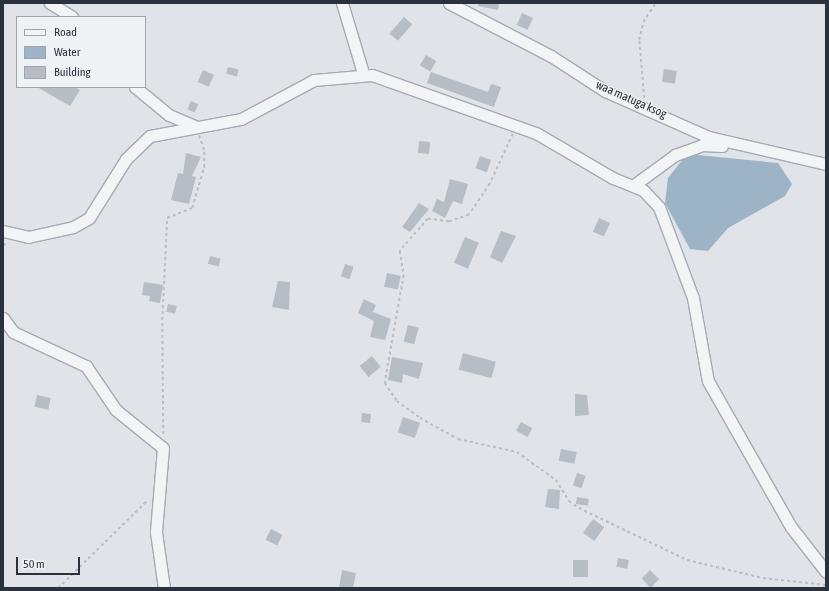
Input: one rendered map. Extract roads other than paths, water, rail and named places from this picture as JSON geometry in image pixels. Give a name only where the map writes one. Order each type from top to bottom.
[{"type":"street","points":[[50,3],[70,16]]},
{"type":"street","points":[[342,3],[363,73]]},
{"type":"street","name":"waa matuga ksog","points":[[450,3],[551,56],[605,91],[710,137],[762,152],[826,164]]},
{"type":"street","points":[[3,231],[28,238],[42,236],[89,218],[134,149],[159,132],[241,119],[314,80],[363,73],[398,82],[548,139],[614,178],[634,185],[659,207],[685,273],[708,381],[791,527],[826,572]]},
{"type":"street","points":[[136,88],[169,114],[196,126]]},
{"type":"street","points":[[634,185],[675,155],[697,146],[762,152]]},
{"type":"street","points":[[3,318],[13,332],[86,366],[116,410],[163,448],[157,490],[156,532],[164,588]]},
{"type":"water","points":[[687,154],[778,163],[792,184],[785,196],[728,228],[708,251],[690,249],[665,203],[668,178]]}]
